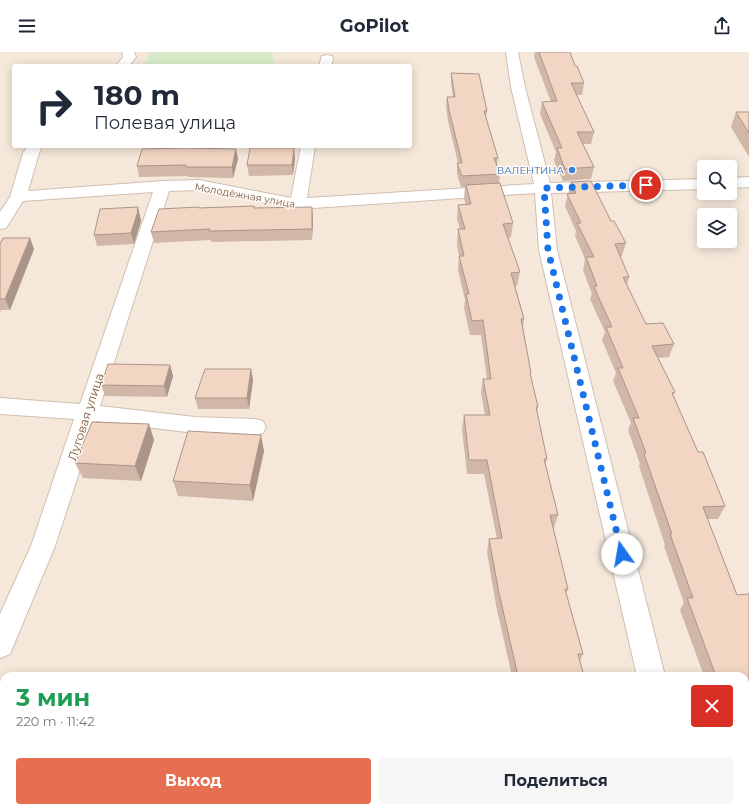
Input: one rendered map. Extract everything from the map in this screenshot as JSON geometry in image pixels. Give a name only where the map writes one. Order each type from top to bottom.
[{"type":"street","points":[[124,64],[130,57],[128,52]]},
{"type":"street","points":[[512,52],[518,87],[544,188],[548,250],[650,672]]},
{"type":"street","points":[[0,224],[18,197],[34,148]]},
{"type":"street","points":[[298,204],[308,148]]},
{"type":"street","points":[[737,183],[749,182]]},
{"type":"street","name":"Молодёжная улица","points":[[18,197],[163,186],[199,185],[298,204],[544,188],[697,184]]},
{"type":"street","name":"Луговая улица","points":[[0,645],[43,546],[163,186]]},
{"type":"street","points":[[0,406],[88,412],[195,425],[255,427]]},
{"type":"shaded area","points":[[0,52],[749,52],[749,672],[0,672]]},
{"type":"green space","points":[[149,52],[272,52],[274,64],[142,64],[147,61]]},
{"type":"building","points":[[539,52],[570,52],[575,66],[577,66],[584,83],[571,83],[594,132],[577,132],[594,167],[565,169],[557,148],[562,148],[542,102],[557,101]]},
{"type":"building","points":[[451,73],[479,74],[487,111],[484,111],[498,158],[494,158],[500,174],[462,176],[457,163],[462,163],[447,97],[455,97]]},
{"type":"building","points":[[736,112],[749,112],[749,133]]},
{"type":"building","points":[[250,148],[294,148],[292,165],[247,165]]},
{"type":"building","points":[[142,149],[236,149],[232,167],[186,167],[186,165],[137,166]]},
{"type":"building","points":[[591,181],[611,221],[614,221],[626,243],[615,244],[629,277],[623,277],[646,324],[663,323],[674,344],[652,346],[675,392],[672,393],[698,452],[703,452],[725,506],[703,507],[737,595],[749,594],[749,672],[715,672],[687,598],[693,598],[670,534],[672,534],[633,418],[639,418],[618,368],[623,368],[606,327],[612,327],[594,287],[597,286],[586,257],[594,257],[577,223],[581,223],[567,194],[576,193],[571,182]]},
{"type":"building","points":[[500,183],[513,223],[503,224],[520,272],[511,273],[524,319],[521,319],[530,373],[538,407],[536,407],[547,459],[544,459],[558,515],[550,515],[568,589],[565,589],[583,654],[578,654],[583,672],[517,672],[499,593],[489,539],[502,538],[487,460],[469,460],[464,415],[490,415],[483,379],[491,379],[483,320],[472,321],[466,294],[469,294],[459,256],[464,256],[458,229],[465,229],[458,205],[471,204],[466,185]]},
{"type":"building","points":[[254,206],[254,208],[312,207],[312,229],[209,231],[210,229],[151,232],[159,209]]},
{"type":"building","points":[[138,207],[131,233],[94,235],[100,209]]},
{"type":"building","points":[[3,238],[30,238],[5,299],[0,299],[0,244]]},
{"type":"building","points":[[108,364],[170,365],[164,386],[101,385]]},
{"type":"building","points":[[205,369],[251,369],[247,398],[195,398]]},
{"type":"building","points":[[92,422],[149,424],[135,466],[75,463]]},
{"type":"building","points":[[188,431],[261,435],[250,485],[173,481]]},
{"type":"place","name":"ВАЛЕНТИНА","points":[[572,170]]},
{"type":"route","points":[[622,554],[548,250],[544,188],[646,185]]}]
